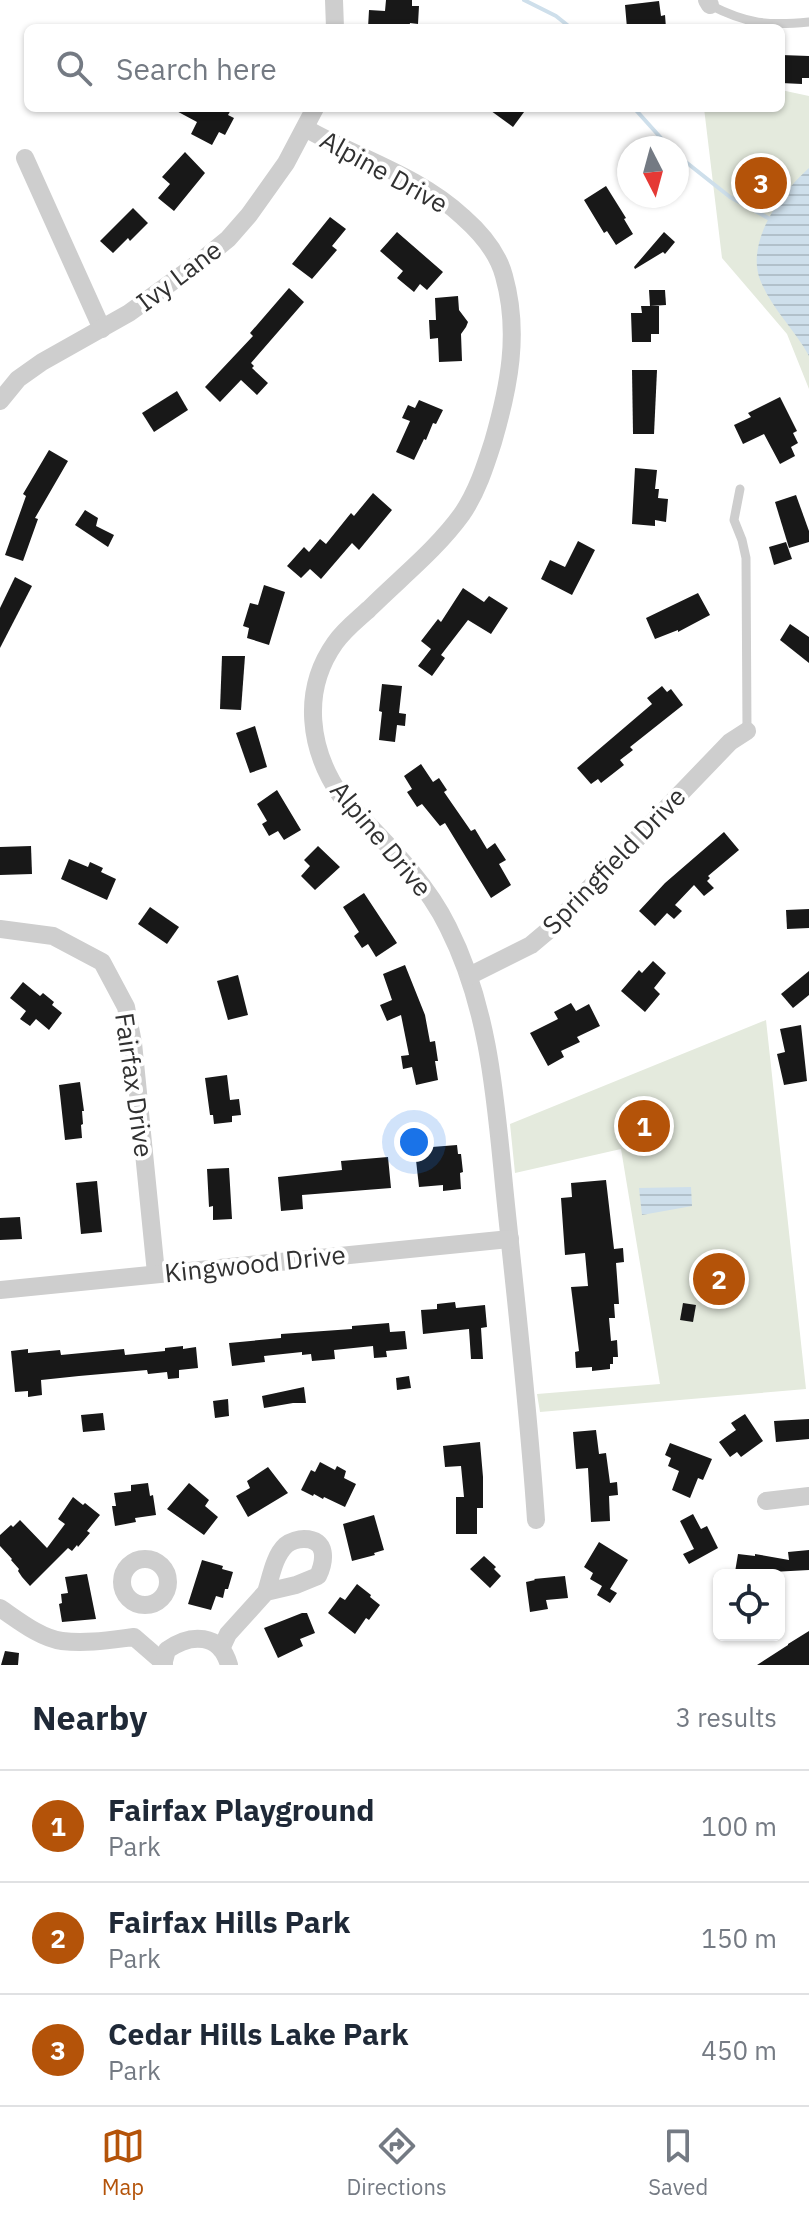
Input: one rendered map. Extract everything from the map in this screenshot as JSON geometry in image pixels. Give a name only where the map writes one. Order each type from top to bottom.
[{"type":"street","points":[[334,0],[335,24]]},
{"type":"street","name":"Ivy Lane","points":[[0,401],[30,370],[129,313],[228,239],[270,187],[313,112]]},
{"type":"street","name":"Alpine Drive","points":[[305,128],[404,177],[461,215],[496,256],[506,282],[513,337],[511,369],[498,425],[473,496],[432,549],[335,642],[320,672],[313,696],[312,716],[314,738],[330,781],[420,881],[448,927],[469,976],[482,1018],[489,1052],[510,1239],[536,1520]]},
{"type":"street","points":[[25,158],[102,329]]},
{"type":"street","name":"Springfield Drive","points":[[469,976],[531,945],[550,929],[730,742],[747,731]]},
{"type":"street","name":"Fairfax Drive","points":[[0,929],[53,936],[102,962],[126,1007],[133,1043],[156,1273]]},
{"type":"street","name":"Kingwood Drive","points":[[0,1290],[510,1239]]},
{"type":"street","points":[[766,1501],[809,1496]]},
{"type":"street","points":[[225,1657],[228,1634],[266,1592]]},
{"type":"street","points":[[134,1637],[136,1603]]},
{"type":"street","points":[[0,1608],[30,1628],[60,1641],[92,1642],[134,1637],[163,1664],[167,1650],[182,1640],[194,1638],[205,1639],[225,1657]]},
{"type":"lane","points":[[709,3],[729,15],[764,24]]},
{"type":"lane","points":[[785,24],[809,22]]},
{"type":"lane","points":[[740,489],[734,520],[746,558],[747,731]]},
{"type":"shaded area","points":[[785,91],[809,96],[809,389],[787,334],[722,258],[704,112],[785,112]]},
{"type":"shaded area","points":[[766,1020],[806,1389],[540,1412],[537,1394],[660,1384],[621,1149],[515,1173],[510,1124]]},
{"type":"water","points":[[809,168],[809,356],[761,282],[757,251],[761,235],[777,205]]},
{"type":"water","points":[[691,1187],[692,1206],[642,1215],[639,1188]]},
{"type":"building","points":[[386,0],[412,0],[412,6],[419,6],[418,24],[368,24],[369,10],[385,11]]},
{"type":"building","points":[[659,1],[666,24],[627,24],[625,5]]},
{"type":"building","points":[[785,55],[809,56],[809,78],[802,78],[802,84],[785,83]]},
{"type":"building","points":[[178,112],[230,112],[228,115],[234,118],[225,135],[219,132],[212,145],[191,134],[197,122]]},
{"type":"building","points":[[492,112],[524,112],[513,127]]},
{"type":"building","points":[[185,152],[205,173],[174,211],[158,198],[170,184],[162,177]]},
{"type":"building","points":[[606,186],[633,234],[616,245],[607,231],[604,233],[584,200]]},
{"type":"building","points":[[133,208],[148,223],[113,253],[100,241]]},
{"type":"building","points":[[330,217],[346,229],[332,246],[337,250],[312,279],[292,264]]},
{"type":"building","points":[[397,232],[443,272],[427,290],[420,284],[414,292],[397,278],[403,271],[380,251]]},
{"type":"building","points":[[664,232],[675,242],[665,254],[663,252],[635,269],[634,267]]},
{"type":"building","points":[[289,288],[304,302],[251,363],[252,368],[268,383],[257,395],[241,380],[220,402],[205,387],[253,336],[250,333]]},
{"type":"building","points":[[649,290],[665,290],[666,305],[650,306]]},
{"type":"building","points":[[458,296],[459,310],[468,322],[461,334],[462,361],[439,362],[438,338],[430,339],[429,320],[436,320],[435,298]]},
{"type":"building","points":[[641,306],[659,306],[659,334],[651,334],[651,342],[632,342],[631,313],[642,313]]},
{"type":"building","points":[[632,370],[657,370],[654,434],[633,434]]},
{"type":"building","points":[[177,391],[188,410],[154,432],[142,413]]},
{"type":"building","points":[[780,397],[797,431],[793,433],[798,443],[791,447],[795,456],[780,464],[764,434],[743,444],[734,425],[751,417],[748,413]]},
{"type":"building","points":[[419,400],[443,410],[414,460],[396,452],[410,421],[402,418],[408,405],[415,408]]},
{"type":"building","points":[[49,450],[68,461],[35,518],[38,519],[23,561],[5,555],[26,496],[23,494]]},
{"type":"building","points":[[635,468],[657,470],[655,489],[659,489],[658,498],[668,499],[666,522],[655,520],[655,526],[632,524]]},
{"type":"building","points":[[373,493],[392,510],[359,550],[352,543],[321,579],[310,569],[301,578],[287,566],[304,547],[309,552],[320,539],[326,544],[351,513],[354,516]]},
{"type":"building","points":[[796,495],[809,531],[809,542],[789,548],[775,502]]},
{"type":"building","points":[[85,510],[98,518],[96,526],[114,535],[108,547],[75,525]]},
{"type":"building","points":[[578,541],[595,550],[572,595],[541,579],[550,560],[565,567]]},
{"type":"building","points":[[786,542],[792,559],[774,565],[769,547]]},
{"type":"building","points":[[15,577],[32,586],[0,648],[0,608]]},
{"type":"building","points":[[264,585],[285,592],[269,645],[247,638],[249,628],[243,626],[250,603],[258,605]]},
{"type":"building","points":[[463,588],[484,602],[489,596],[508,608],[491,634],[468,620],[441,655],[445,658],[432,676],[418,666],[431,649],[421,641],[438,619],[441,622]]},
{"type":"building","points":[[698,593],[710,615],[678,632],[655,639],[646,618]]},
{"type":"building","points":[[790,624],[809,637],[809,663],[780,640]]},
{"type":"building","points":[[222,656],[245,656],[241,710],[220,709]]},
{"type":"building","points":[[382,684],[402,686],[399,713],[406,714],[405,726],[397,725],[395,742],[379,740]]},
{"type":"building","points":[[662,686],[667,692],[671,689],[683,705],[630,747],[633,750],[620,760],[624,765],[601,783],[598,779],[591,784],[577,768],[652,704],[647,698]]},
{"type":"building","points":[[255,726],[267,767],[250,773],[236,733]]},
{"type":"building","points":[[421,764],[433,782],[439,778],[447,790],[444,792],[471,831],[475,829],[487,849],[495,843],[506,860],[499,864],[511,885],[491,898],[445,823],[440,826],[422,804],[417,807],[407,792],[412,789],[404,776]]},
{"type":"building","points":[[277,790],[301,830],[284,840],[278,831],[269,836],[262,824],[267,821],[257,804]]},
{"type":"building","points":[[724,832],[739,850],[708,876],[707,881],[714,888],[704,896],[694,885],[675,905],[682,911],[674,919],[667,913],[655,926],[639,911],[665,883]]},
{"type":"building","points":[[31,846],[32,874],[0,875],[0,847]]},
{"type":"building","points":[[318,846],[340,867],[315,890],[301,876],[310,866],[304,860]]},
{"type":"building","points":[[69,859],[88,867],[90,862],[116,879],[107,900],[61,879]]},
{"type":"building","points":[[364,893],[397,943],[376,957],[368,944],[362,948],[354,936],[359,932],[343,907]]},
{"type":"building","points":[[150,907],[179,927],[167,944],[138,924]]},
{"type":"building","points":[[809,909],[809,928],[787,929],[786,910]]},
{"type":"building","points":[[653,961],[666,973],[654,988],[660,994],[645,1012],[621,991],[639,970],[642,973]]},
{"type":"building","points":[[405,965],[425,1015],[430,1042],[435,1041],[438,1061],[435,1061],[438,1080],[416,1085],[412,1067],[403,1069],[401,1056],[409,1055],[401,1015],[387,1021],[380,1005],[392,1000],[383,974]]},
{"type":"building","points":[[809,971],[809,995],[793,1008],[781,994]]},
{"type":"building","points":[[238,975],[248,1015],[228,1020],[217,981]]},
{"type":"building","points":[[23,982],[40,996],[43,993],[62,1013],[49,1030],[36,1019],[30,1026],[20,1019],[26,1011],[10,998]]},
{"type":"building","points":[[571,1003],[576,1011],[589,1004],[600,1026],[577,1037],[580,1042],[561,1051],[564,1057],[548,1066],[530,1033],[558,1019],[554,1012]]},
{"type":"building","points":[[801,1025],[807,1081],[784,1085],[777,1054],[785,1052],[780,1029]]},
{"type":"building","points":[[227,1075],[230,1100],[239,1099],[241,1115],[232,1116],[232,1122],[214,1124],[205,1078]]},
{"type":"building","points":[[80,1082],[84,1111],[82,1138],[65,1140],[59,1085]]},
{"type":"building","points":[[431,1140],[432,1147],[457,1145],[463,1172],[460,1173],[461,1189],[443,1191],[443,1185],[419,1187],[414,1142]]},
{"type":"building","points":[[388,1157],[391,1188],[302,1195],[303,1209],[281,1211],[278,1177],[342,1170],[341,1161]]},
{"type":"building","points":[[229,1168],[232,1219],[213,1220],[213,1206],[209,1207],[207,1169]]},
{"type":"building","points":[[606,1180],[614,1249],[623,1248],[624,1262],[616,1263],[619,1304],[614,1304],[615,1318],[609,1318],[611,1341],[617,1340],[618,1357],[613,1357],[610,1369],[592,1371],[592,1367],[576,1368],[575,1352],[579,1351],[571,1287],[588,1286],[585,1253],[565,1255],[561,1198],[572,1197],[571,1183]]},
{"type":"building","points":[[97,1181],[102,1232],[81,1234],[76,1183]]},
{"type":"building","points":[[20,1217],[22,1239],[0,1240],[0,1218]]},
{"type":"building","points":[[455,1302],[456,1308],[485,1305],[487,1327],[481,1328],[483,1359],[471,1359],[469,1329],[423,1334],[421,1310],[437,1309],[437,1304]]},
{"type":"building","points":[[683,1303],[696,1305],[693,1322],[680,1320]]},
{"type":"building","points":[[389,1323],[390,1332],[405,1331],[407,1349],[386,1351],[387,1357],[374,1358],[373,1346],[334,1350],[335,1359],[312,1361],[311,1354],[302,1355],[302,1352],[264,1356],[265,1362],[232,1366],[229,1343],[281,1338],[281,1334]]},
{"type":"building","points":[[183,1346],[183,1349],[196,1347],[198,1368],[179,1370],[179,1378],[168,1379],[167,1372],[148,1374],[147,1370],[41,1380],[42,1395],[28,1397],[28,1391],[15,1392],[11,1351],[60,1350],[61,1355],[124,1349],[125,1355]]},
{"type":"building","points":[[409,1376],[411,1388],[397,1390],[396,1378]]},
{"type":"building","points":[[304,1387],[306,1403],[264,1408],[262,1396]]},
{"type":"building","points":[[228,1399],[229,1416],[215,1418],[213,1401]]},
{"type":"building","points":[[103,1413],[105,1430],[83,1432],[81,1415]]},
{"type":"building","points":[[745,1414],[763,1441],[741,1457],[737,1452],[730,1457],[719,1442],[736,1430],[731,1423]]},
{"type":"building","points":[[809,1419],[809,1439],[776,1442],[774,1421]]},
{"type":"building","points":[[596,1430],[599,1454],[606,1453],[610,1483],[617,1482],[618,1495],[609,1496],[610,1521],[591,1522],[588,1468],[576,1469],[573,1432]]},
{"type":"building","points":[[480,1442],[483,1508],[477,1508],[477,1534],[456,1534],[456,1497],[464,1497],[461,1466],[445,1467],[443,1446]]},
{"type":"building","points":[[670,1443],[712,1459],[703,1480],[698,1478],[690,1498],[672,1490],[679,1471],[668,1466],[671,1458],[665,1455]]},
{"type":"building","points":[[320,1462],[335,1470],[337,1466],[346,1471],[344,1478],[356,1484],[345,1507],[301,1490],[311,1470],[315,1472]]},
{"type":"building","points":[[268,1467],[288,1493],[248,1517],[236,1496],[250,1488],[247,1481]]},
{"type":"building","points":[[148,1483],[156,1515],[135,1518],[136,1522],[115,1526],[114,1493],[131,1491],[131,1485]]},
{"type":"building","points":[[189,1483],[209,1500],[205,1506],[218,1517],[204,1535],[167,1509]]},
{"type":"building","points":[[73,1497],[100,1515],[78,1547],[72,1551],[68,1548],[30,1586],[0,1546],[0,1535],[20,1520],[47,1548],[65,1524],[58,1519]]},
{"type":"building","points":[[693,1514],[701,1529],[707,1526],[718,1548],[689,1564],[683,1554],[694,1549],[680,1521]]},
{"type":"building","points":[[374,1515],[384,1550],[352,1561],[343,1524]]},
{"type":"building","points":[[599,1542],[628,1560],[610,1589],[617,1593],[610,1603],[597,1595],[602,1586],[590,1579],[593,1573],[584,1567]]},
{"type":"building","points":[[809,1550],[809,1570],[736,1569],[738,1554],[789,1560],[788,1552]]},
{"type":"building","points":[[484,1556],[501,1576],[490,1588],[470,1569]]},
{"type":"building","points":[[202,1560],[233,1572],[223,1598],[216,1596],[211,1610],[188,1604]]},
{"type":"building","points":[[87,1574],[96,1619],[62,1622],[59,1604],[62,1603],[61,1594],[68,1593],[65,1577]]},
{"type":"building","points":[[565,1576],[568,1598],[546,1600],[548,1609],[530,1612],[526,1582]]},
{"type":"building","points":[[357,1584],[380,1605],[355,1634],[328,1613],[340,1597],[345,1600]]},
{"type":"building","points":[[307,1613],[315,1633],[300,1639],[303,1646],[278,1658],[264,1628]]},
{"type":"building","points":[[809,1631],[809,1665],[757,1665],[788,1644]]},
{"type":"building","points":[[5,1651],[19,1653],[18,1665],[1,1665]]},
{"type":"waterway","points":[[524,0],[566,24]]},
{"type":"waterway","points":[[638,112],[659,136]]},
{"type":"waterway","points":[[689,165],[730,197],[770,219]]},
{"type":"place","name":"Cedar Hills Lake Park","points":[[761,183]]},
{"type":"place","name":"Fairfax Playground","points":[[644,1126]]},
{"type":"place","name":"Fairfax Hills Park","points":[[719,1279]]}]
